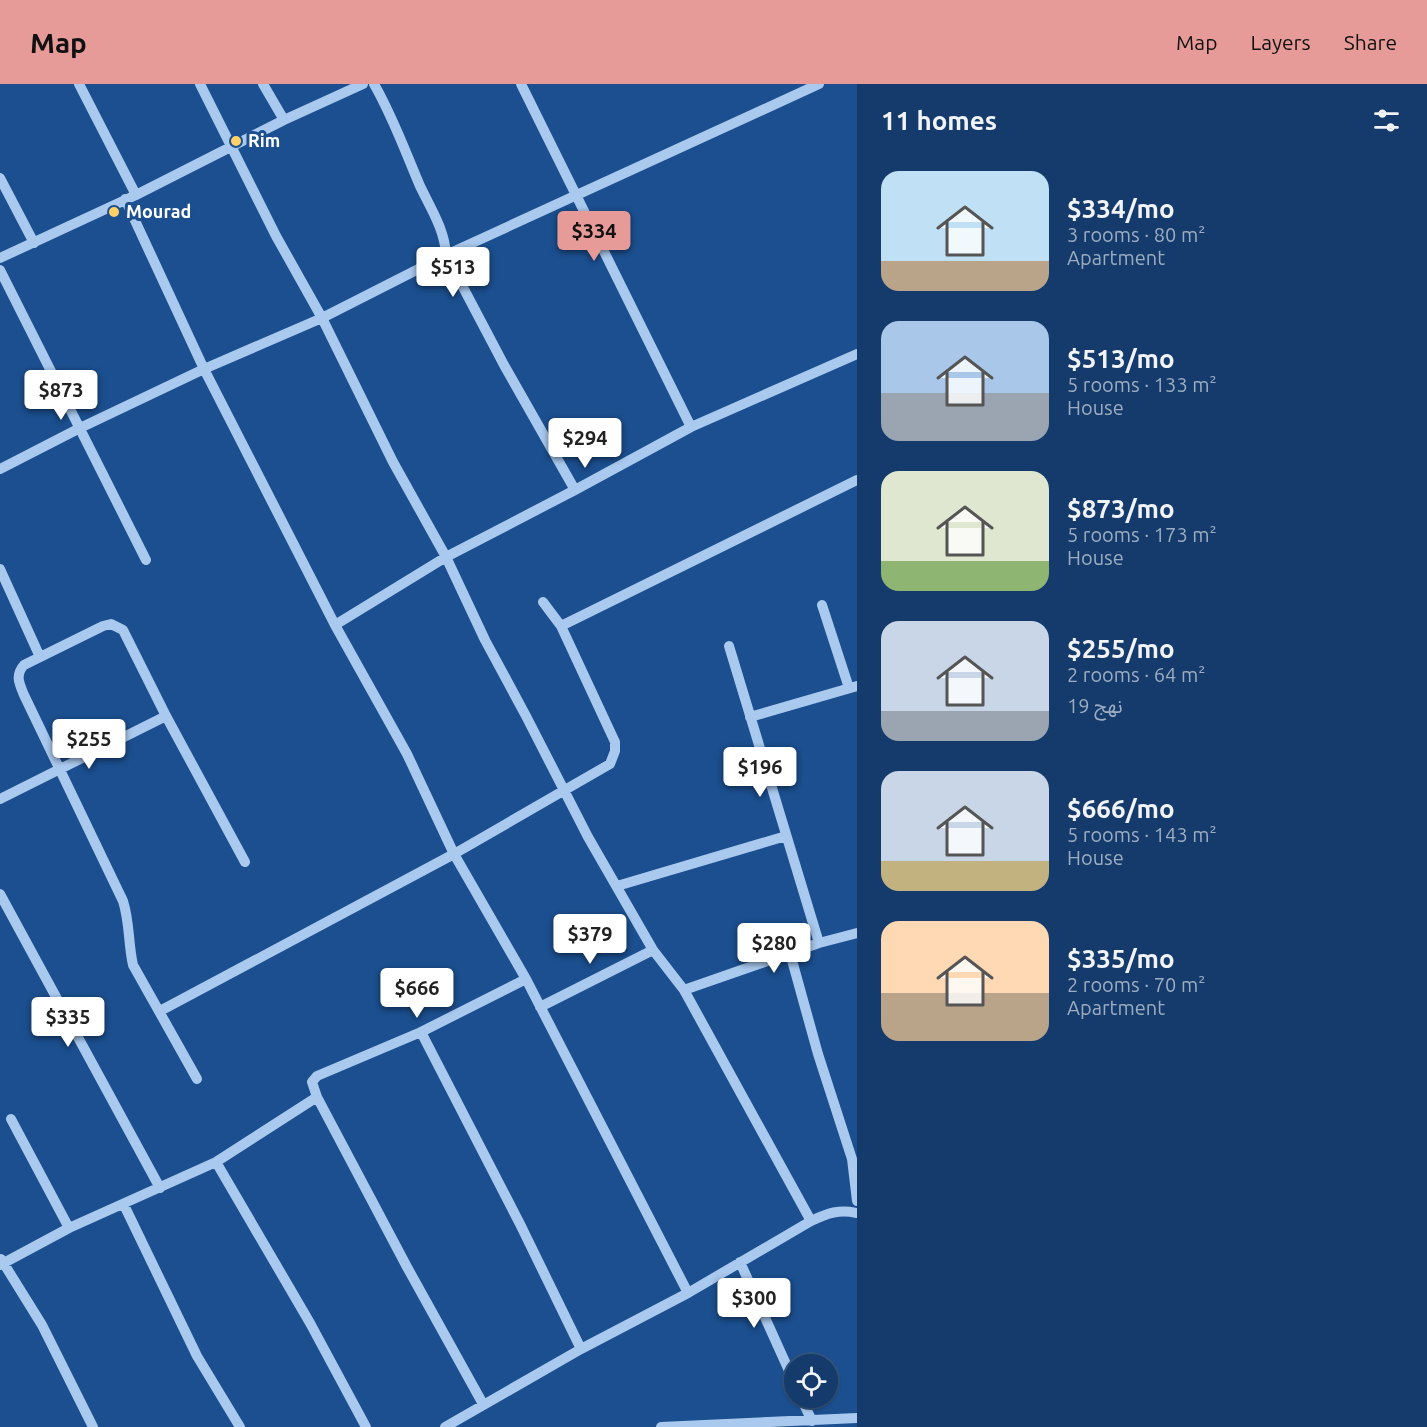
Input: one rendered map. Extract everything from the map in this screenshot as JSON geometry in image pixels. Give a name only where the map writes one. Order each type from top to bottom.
[{"type":"street","points":[[80,84],[136,195]]},
{"type":"street","points":[[200,84],[276,236],[322,318],[393,462],[446,557],[485,640],[564,792],[653,950],[684,990],[811,1221]]},
{"type":"street","points":[[263,84],[284,120]]},
{"type":"street","points":[[374,84],[395,125],[439,226],[447,255],[504,365],[575,490]]},
{"type":"street","points":[[521,84],[691,427]]},
{"type":"street","points":[[0,469],[80,428],[204,369],[322,318],[576,194],[819,84]]},
{"type":"street","points":[[0,258],[136,195],[359,85]]},
{"type":"street","points":[[0,178],[34,243]]},
{"type":"street","points":[[125,199],[204,369],[334,625],[407,754],[454,854],[526,979],[688,1293]]},
{"type":"street","points":[[0,270],[146,561]]},
{"type":"street","points":[[334,625],[446,557],[691,427],[857,354]]},
{"type":"street","points":[[561,626],[857,480]]},
{"type":"street","points":[[0,569],[40,657]]},
{"type":"street","points":[[160,1011],[454,854],[610,764],[615,751],[615,742],[561,626],[543,602]]},
{"type":"street","points":[[750,717],[853,687],[822,605]]},
{"type":"street","points":[[196,1079],[133,965],[129,924],[123,901],[24,695],[18,676],[19,670],[24,665],[103,626],[117,625],[123,630],[166,716],[245,862]]},
{"type":"street","points":[[729,646],[819,943]]},
{"type":"street","points":[[0,799],[166,716]]},
{"type":"street","points":[[617,886],[786,836]]},
{"type":"street","points":[[0,894],[160,1188]]},
{"type":"street","points":[[684,990],[819,943],[857,933]]},
{"type":"street","points":[[540,1006],[653,950]]},
{"type":"street","points":[[790,953],[818,1054],[852,1159],[857,1201]]},
{"type":"street","points":[[483,1404],[407,1268],[317,1097],[312,1082],[317,1076],[421,1032],[526,979]]},
{"type":"street","points":[[421,1032],[520,1224],[581,1349]]},
{"type":"street","points":[[93,1427],[42,1325],[1,1262],[69,1228],[216,1162],[317,1097]]},
{"type":"street","points":[[11,1119],[69,1228]]},
{"type":"street","points":[[216,1162],[310,1323],[366,1427]]},
{"type":"street","points":[[123,1205],[196,1356],[240,1427]]},
{"type":"street","points":[[446,1427],[581,1349],[688,1293],[811,1221],[830,1212],[843,1210],[857,1213]]},
{"type":"street","points":[[740,1262],[784,1360]]},
{"type":"street","points":[[806,1408],[812,1421]]},
{"type":"street","points":[[662,1427],[857,1418]]},
{"type":"place","name":"Rim","points":[[236,141]]},
{"type":"place","name":"Mourad","points":[[114,212]]}]
